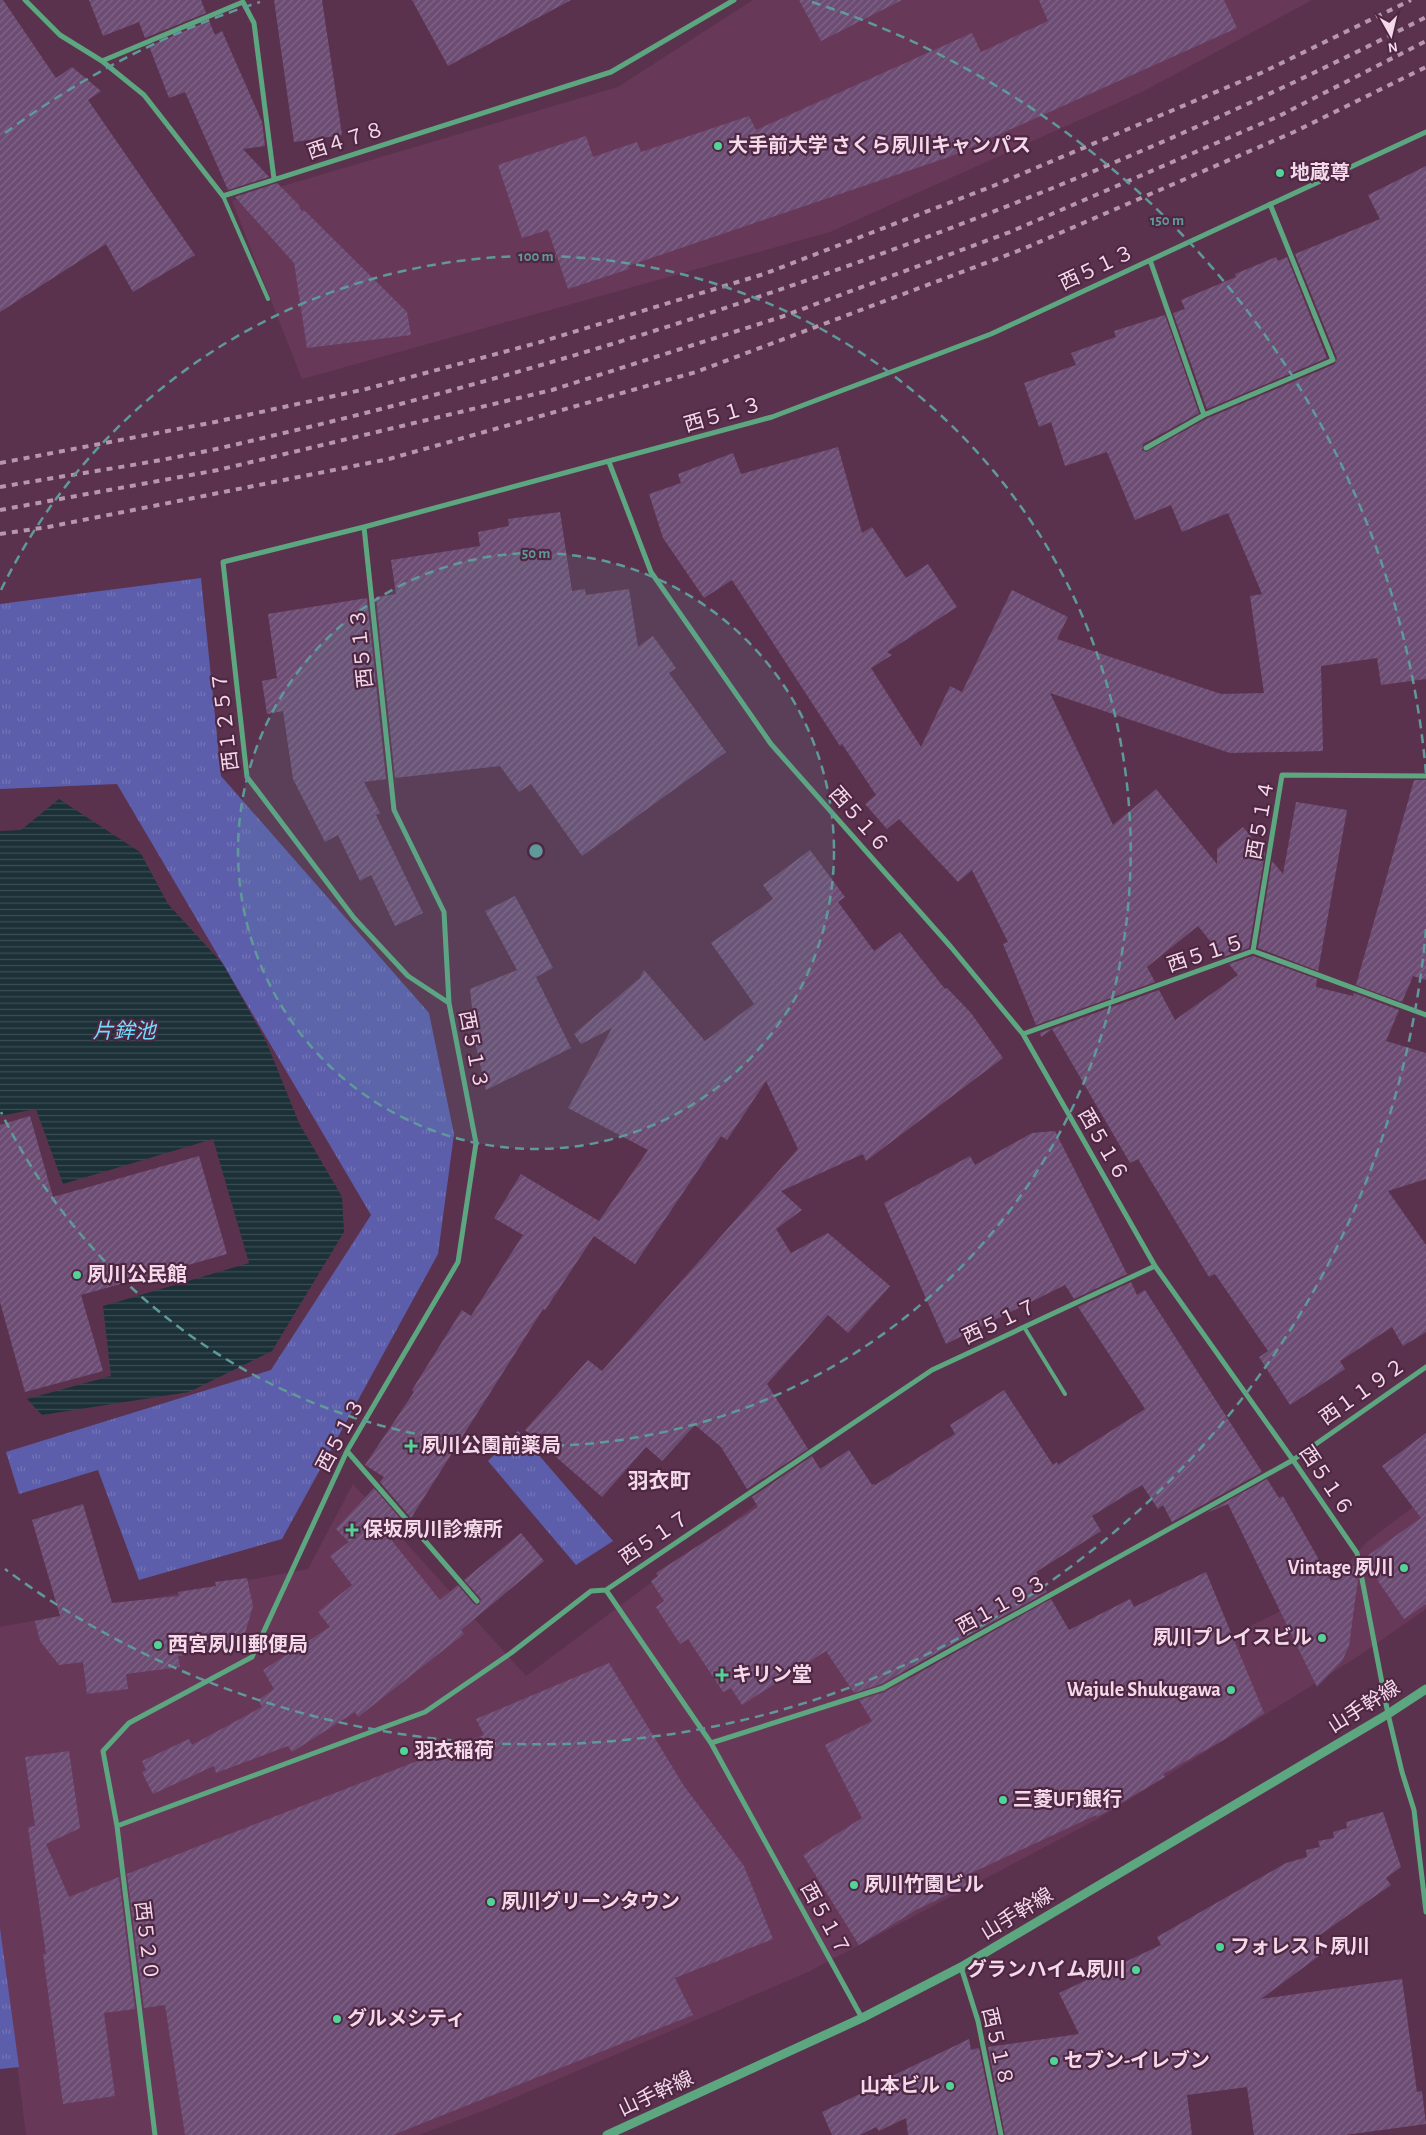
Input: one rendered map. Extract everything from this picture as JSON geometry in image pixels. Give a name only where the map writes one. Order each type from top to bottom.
[{"type":"street","points":[[25,0],[60,35],[102,61],[144,95],[223,196]]},
{"type":"street","name":"西４７８","points":[[223,196],[611,72],[734,0]]},
{"type":"street","points":[[102,61],[243,2],[254,23],[274,180]]},
{"type":"street","name":"西５１３","points":[[103,1751],[129,1723],[252,1657],[347,1450],[458,1262],[476,1142],[449,1003],[444,912],[394,810],[364,528],[772,417],[991,334],[1426,132]]},
{"type":"street","points":[[1146,448],[1204,415],[1333,360],[1270,204]]},
{"type":"street","points":[[1150,260],[1204,415]]},
{"type":"street","name":"西５１６","points":[[609,462],[651,572],[771,744],[951,947],[1023,1034],[1155,1266],[1357,1553],[1388,1714],[1402,1772],[1414,1810],[1426,1912]]},
{"type":"street","name":"西１２５７","points":[[364,528],[223,562],[246,777],[354,918],[408,976],[449,1003]]},
{"type":"street","name":"西５１４","points":[[1253,951],[1282,775],[1426,776]]},
{"type":"street","name":"西５１５","points":[[1023,1034],[1253,951],[1426,1015]]},
{"type":"street","name":"西５１７","points":[[862,2018],[711,1743],[606,1590],[932,1370],[1155,1266]]},
{"type":"street","name":"西１１９２","points":[[1293,1460],[1426,1367]]},
{"type":"street","points":[[347,1450],[477,1601]]},
{"type":"street","name":"西１１９３","points":[[711,1743],[883,1688],[1293,1460]]},
{"type":"street","points":[[117,1826],[425,1712],[511,1653],[591,1591],[606,1590]]},
{"type":"street","name":"山手幹線","points":[[613,2134],[862,2018],[961,1967],[1388,1714],[1426,1689]]},
{"type":"street","name":"西５２０","points":[[103,1751],[117,1826],[155,2135]]},
{"type":"street","name":"西５１８","points":[[961,1967],[978,2021],[1001,2135]]},
{"type":"lane","points":[[223,196],[268,299]]},
{"type":"lane","points":[[1024,1327],[1065,1394]]},
{"type":"shaded area","name":"大手前大学 さくら夙川キャンパス","points":[[753,0],[1312,0],[1142,92],[830,232],[302,379],[232,201],[618,87]]},
{"type":"shaded area","points":[[353,1484],[526,1676],[782,1485],[911,1685],[1053,1722],[1326,1589],[1367,1542],[1426,1497],[1426,1609],[1354,1659],[1096,1820],[808,1972],[493,2107],[419,2135],[26,2135],[0,1928],[0,1627],[308,1569]]},
{"type":"green space","points":[[201,578],[221,776],[429,1013],[454,1134],[438,1254],[282,1539],[139,1580],[98,1470],[19,1494],[6,1452],[271,1370],[371,1215],[117,784],[0,789],[0,604]]},
{"type":"green space","points":[[518,1431],[613,1541],[576,1565],[488,1461]]},
{"type":"green space","points":[[0,1928],[19,2067],[0,2069]]},
{"type":"water","name":"片鉾池","points":[[59,799],[140,852],[168,904],[223,964],[266,1041],[299,1123],[342,1197],[344,1232],[272,1351],[189,1392],[42,1415],[27,1399],[111,1376],[103,1306],[249,1263],[213,1139],[63,1184],[36,1109],[0,1116],[0,831],[21,830]]},
{"type":"building","points":[[0,0],[3,0],[56,78],[72,67],[101,91],[88,100],[195,255],[133,292],[106,244],[0,312]]},
{"type":"building","points":[[89,0],[201,0],[206,13],[145,38],[139,22],[103,36]]},
{"type":"building","points":[[274,0],[322,0],[342,135],[294,142]]},
{"type":"building","points":[[412,0],[571,0],[448,66]]},
{"type":"building","points":[[799,0],[902,0],[821,41]]},
{"type":"building","points":[[1039,0],[1224,0],[1237,28],[949,157],[628,266],[629,269],[568,289],[548,230],[522,238],[498,165],[586,136],[593,157],[637,142],[641,152],[749,116],[756,130],[972,33],[981,52],[1048,21]]},
{"type":"building","points":[[209,21],[215,35],[222,31],[262,122],[265,146],[243,149],[269,177],[228,190],[185,92],[169,98],[149,46]]},
{"type":"building","points":[[1426,166],[1426,679],[1381,685],[1377,658],[1321,666],[1323,751],[1230,753],[1050,693],[1113,825],[1156,789],[1217,864],[1217,849],[1243,827],[1265,853],[1249,948],[1223,957],[1198,926],[1147,967],[1155,982],[1036,1025],[1003,944],[1008,942],[972,870],[958,882],[899,819],[887,829],[865,804],[876,795],[842,744],[840,746],[732,580],[704,598],[663,538],[649,494],[681,483],[678,474],[733,453],[741,474],[838,447],[862,533],[872,527],[906,578],[928,564],[957,607],[887,652],[892,655],[871,668],[921,747],[950,686],[962,692],[1012,590],[1068,617],[1057,639],[1221,694],[1264,693],[1250,596],[1262,594],[1228,513],[1182,532],[1171,505],[1135,520],[1107,452],[1065,466],[1051,422],[1039,427],[1024,383],[1076,365],[1071,353],[1116,337],[1114,331],[1165,315],[1199,413],[1143,444],[1142,450],[1146,452],[1206,419],[1335,364],[1337,358],[1295,254],[1380,219],[1368,195]]},
{"type":"building","points":[[277,183],[299,205],[301,211],[304,210],[407,312],[411,335],[307,348],[294,263],[235,197]]},
{"type":"building","points":[[1276,257],[1278,261],[1287,257],[1327,358],[1207,409],[1173,313],[1185,309],[1181,300],[1236,277],[1235,274]]},
{"type":"building","points":[[560,512],[572,591],[585,589],[586,595],[629,589],[638,647],[653,636],[676,668],[669,673],[726,752],[582,856],[531,784],[519,792],[500,766],[395,778],[376,597],[396,594],[391,560],[480,546],[478,532],[509,526],[508,519]]},
{"type":"building","points":[[367,598],[386,779],[364,782],[380,813],[376,815],[423,913],[395,926],[371,875],[360,881],[338,835],[325,842],[293,779],[283,711],[267,714],[262,681],[277,678],[268,614]]},
{"type":"building","points":[[1414,780],[1426,780],[1426,980],[1413,976],[1402,1002],[1356,985]]},
{"type":"building","points":[[1296,802],[1347,810],[1318,971],[1258,948],[1272,861],[1283,874]]},
{"type":"building","points":[[810,850],[845,897],[838,902],[874,951],[900,932],[945,989],[947,988],[971,1013],[1003,1058],[866,1161],[863,1154],[781,1191],[802,1210],[776,1229],[791,1253],[828,1233],[890,1286],[848,1333],[828,1315],[767,1384],[808,1449],[747,1489],[721,1447],[695,1425],[662,1461],[646,1447],[602,1497],[525,1430],[588,1360],[602,1371],[798,1149],[766,1081],[727,1140],[721,1136],[635,1264],[594,1236],[545,1310],[543,1309],[411,1518],[380,1482],[384,1477],[365,1465],[414,1392],[412,1390],[462,1310],[471,1316],[523,1235],[494,1218],[521,1174],[599,1221],[648,1150],[568,1108],[612,1028],[581,1044],[574,1034],[640,978],[644,970],[705,1041],[754,1004],[711,943],[773,899],[763,885]]},
{"type":"building","points":[[515,896],[553,968],[536,977],[571,1048],[486,1090],[476,1046],[470,989],[517,970],[485,911]]},
{"type":"building","points":[[1253,956],[1317,979],[1316,987],[1353,996],[1354,993],[1399,1010],[1386,1041],[1426,1053],[1426,1179],[1388,1191],[1426,1245],[1426,1332],[1403,1346],[1392,1327],[1340,1361],[1345,1369],[1290,1405],[1259,1357],[1268,1351],[1215,1274],[1209,1277],[1138,1159],[1130,1163],[1052,1029],[1041,1037],[1040,1033],[1159,990],[1175,1020],[1238,975],[1229,964]]},
{"type":"building","name":"夙川公民館","points":[[30,1116],[53,1197],[199,1156],[227,1254],[81,1295],[103,1371],[25,1392],[0,1302],[0,1125]]},
{"type":"building","points":[[1055,1131],[1127,1274],[1074,1299],[1065,1285],[946,1344],[884,1203],[970,1156],[975,1165],[1032,1133]]},
{"type":"building","points":[[1131,1282],[1137,1295],[1145,1290],[1262,1472],[1172,1522],[1163,1505],[1158,1509],[1142,1485],[1092,1516],[1101,1531],[1036,1572],[1047,1592],[881,1684],[854,1693],[826,1651],[742,1705],[731,1688],[723,1692],[688,1639],[680,1644],[656,1607],[664,1601],[651,1581],[658,1576],[656,1573],[758,1507],[752,1497],[812,1456],[820,1469],[849,1450],[872,1485],[875,1485],[955,1434],[950,1425],[1004,1390],[1053,1465],[1057,1462],[1058,1465],[1145,1409],[1078,1307]]},
{"type":"building","points":[[1426,1433],[1426,1604],[1404,1619],[1363,1559],[1421,1518],[1382,1466]]},
{"type":"building","points":[[1267,1479],[1279,1498],[1283,1496],[1331,1581],[1355,1565],[1358,1579],[1349,1646],[1342,1661],[1317,1687],[1228,1504],[1206,1513]]},
{"type":"building","points":[[374,1488],[406,1525],[392,1541],[440,1600],[458,1585],[474,1604],[479,1605],[481,1599],[464,1580],[521,1533],[544,1561],[461,1630],[464,1634],[358,1717],[355,1712],[292,1752],[288,1746],[216,1773],[214,1766],[153,1794],[142,1772],[146,1770],[142,1761],[189,1739],[192,1745],[262,1707],[258,1700],[274,1689],[263,1670],[330,1627],[318,1612],[352,1585],[330,1556],[349,1542],[336,1529]]},
{"type":"building","points":[[83,1504],[112,1603],[179,1596],[178,1592],[216,1586],[215,1582],[247,1578],[253,1606],[241,1647],[178,1656],[180,1667],[126,1674],[128,1689],[87,1694],[83,1662],[59,1665],[40,1641],[35,1621],[60,1616],[32,1520]]},
{"type":"building","points":[[1206,1572],[1264,1713],[1225,1739],[1163,1774],[1165,1777],[1097,1817],[1096,1815],[963,1877],[967,1885],[916,1910],[859,1945],[803,1855],[862,1818],[825,1745],[872,1721],[859,1700],[885,1692],[1051,1599],[1069,1630],[1130,1599],[1134,1607]]},
{"type":"building","name":"夙川グリーンタウン","points":[[609,1663],[684,1786],[744,1866],[773,1939],[675,1978],[693,2015],[393,2135],[185,2135],[165,2005],[144,2008],[127,1874],[484,1735],[476,1719]]},
{"type":"building","points":[[69,1751],[80,1828],[46,1844],[69,1897],[119,1877],[135,2009],[104,2013],[115,2096],[63,2104],[43,1954],[46,1954],[28,1827],[35,1826],[25,1757]]},
{"type":"building","points":[[1383,1812],[1401,1867],[1386,1878],[1391,1885],[1317,1937],[1323,1953],[1261,1999],[1402,1979],[1417,2092],[1422,2091],[1426,2124],[1345,2135],[1254,2135],[1247,2087],[1187,2095],[1192,2135],[1005,2135],[988,2047],[1079,2034],[1059,1993],[1161,1945],[1157,1937],[1286,1863],[1307,1857],[1306,1850],[1320,1847],[1318,1841],[1334,1838],[1333,1832],[1347,1828],[1346,1822]]},
{"type":"building","points":[[969,2039],[971,2050],[979,2048],[997,2135],[908,2135],[906,2118],[879,2131],[876,2127],[860,2135],[832,2135],[822,2112]]},
{"type":"railway","points":[[0,463],[215,422],[366,389],[537,343],[764,274],[993,186],[1261,73],[1411,0]]},
{"type":"railway","points":[[0,487],[177,457],[305,428],[497,378],[717,311],[924,238],[1128,157],[1228,113],[1426,17]]},
{"type":"railway","points":[[0,510],[218,470],[552,390],[781,317],[1010,232],[1279,116],[1426,41]]},
{"type":"railway","points":[[0,534],[48,527],[389,459],[696,372],[1023,249],[1294,132],[1426,67]]},
{"type":"place","name":"大手前大学 さくら夙川キャンパス","points":[[718,146]]},
{"type":"place","name":"地蔵尊","points":[[1280,173]]},
{"type":"place","name":"夙川公民館","points":[[77,1275]]},
{"type":"place","name":"夙川公園前薬局","points":[[411,1446]]},
{"type":"place","name":"保坂夙川診療所","points":[[352,1530]]},
{"type":"place","name":"Vintage 夙川","points":[[1404,1568]]},
{"type":"place","name":"夙川プレイスビル","points":[[1322,1638]]},
{"type":"place","name":"西宮夙川郵便局","points":[[158,1645]]},
{"type":"place","name":"キリン堂","points":[[722,1675]]},
{"type":"place","name":"Wajule Shukugawa","points":[[1231,1690]]},
{"type":"place","name":"羽衣稲荷","points":[[404,1751]]},
{"type":"place","name":"三菱UFJ銀行","points":[[1003,1800]]},
{"type":"place","name":"夙川竹園ビル","points":[[854,1885]]},
{"type":"place","name":"夙川グリーンタウン","points":[[491,1902]]},
{"type":"place","name":"フォレスト夙川","points":[[1220,1947]]},
{"type":"place","name":"グランハイム夙川","points":[[1136,1970]]},
{"type":"place","name":"グルメシティ","points":[[337,2019]]},
{"type":"place","name":"セブン-イレブン","points":[[1054,2061]]},
{"type":"place","name":"山本ビル","points":[[950,2086]]},
{"type":"district","name":"羽衣町","points":[[659,1481]]}]
